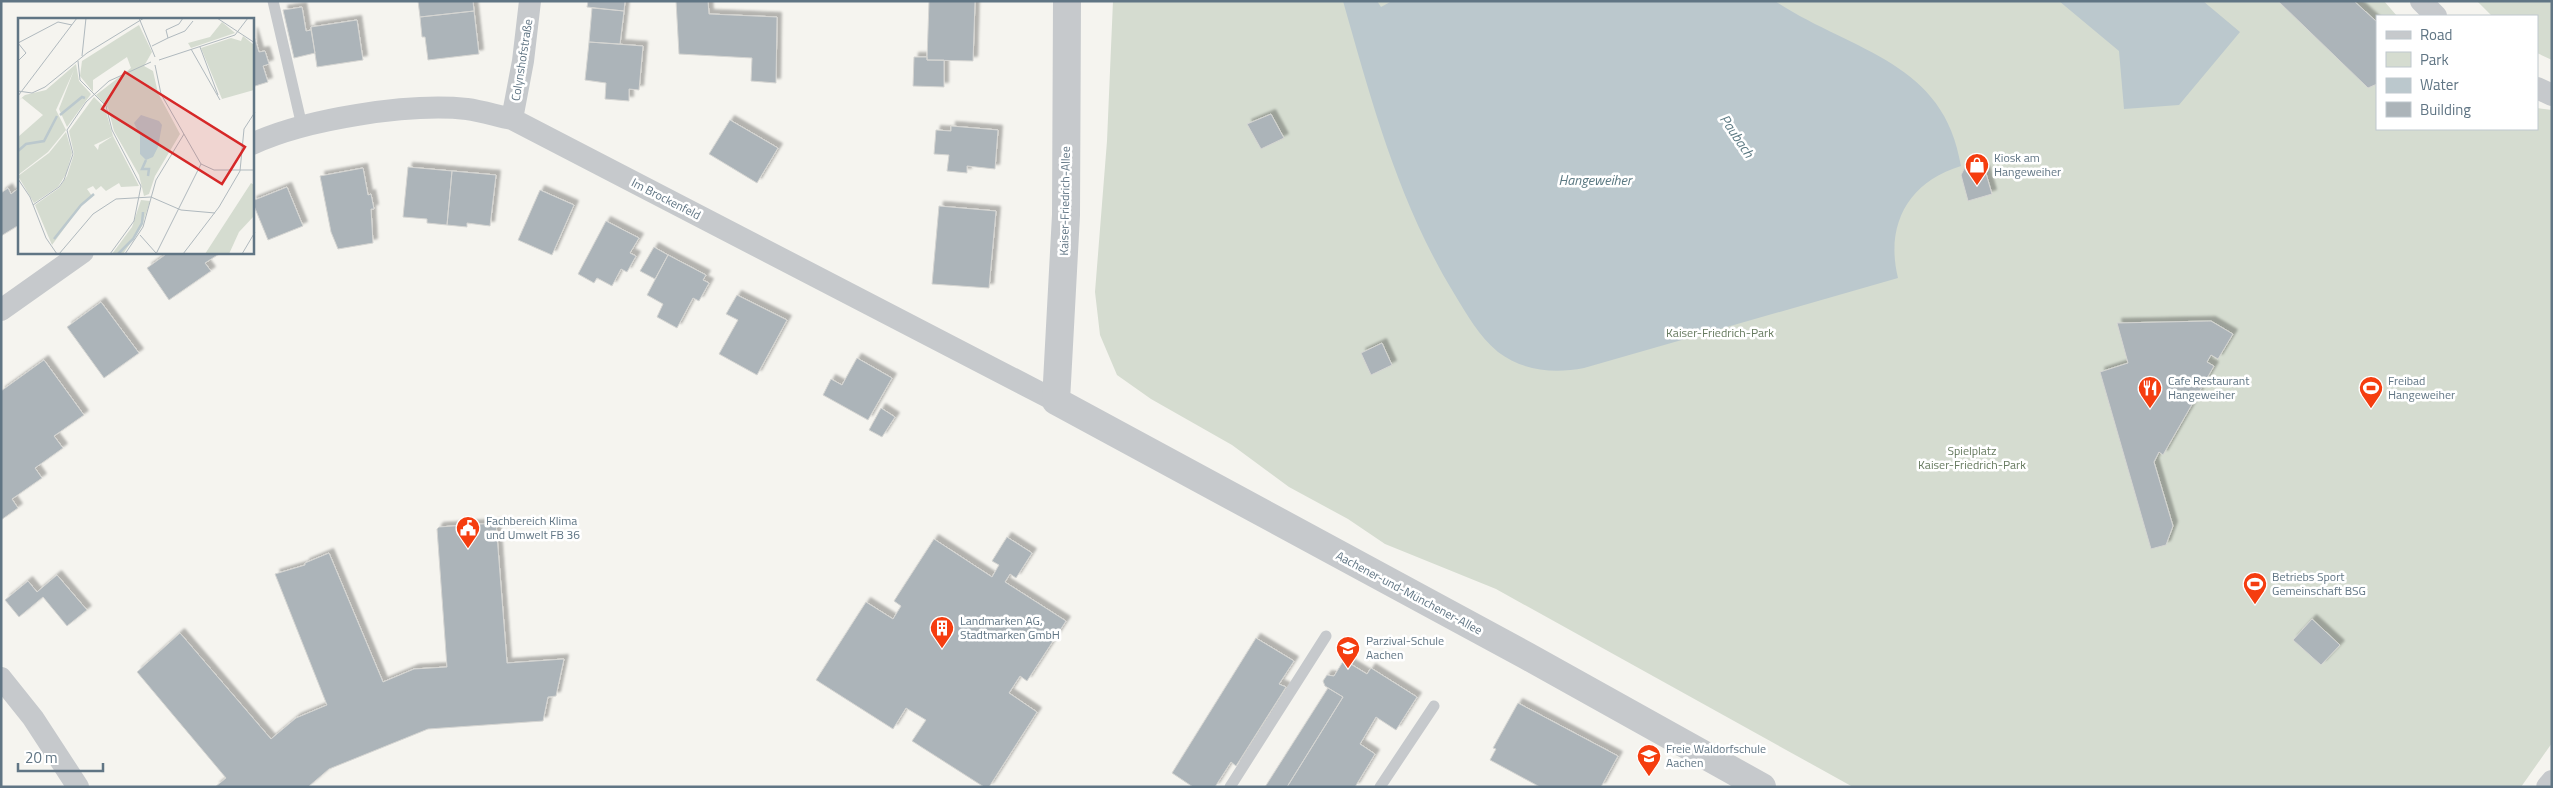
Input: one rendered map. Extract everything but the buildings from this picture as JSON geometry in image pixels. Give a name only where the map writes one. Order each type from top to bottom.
[{"type":"street","name":"Colynshofstraße","points":[[512,119],[523,61],[530,1]]},
{"type":"street","name":"Kaiser-Friedrich-Allee","points":[[1056,401],[1066,215],[1067,1]]},
{"type":"street","points":[[2421,1],[2435,15]]},
{"type":"street","points":[[2538,88],[2552,95]]},
{"type":"street","name":"Im Brockenfeld","points":[[254,143],[302,126],[383,112],[451,109],[479,111],[512,119],[1056,401]]},
{"type":"street","points":[[1,310],[80,254]]},
{"type":"street","name":"Aachener-und-Münchener-Allee","points":[[1056,401],[1527,656],[1762,787]]},
{"type":"street","points":[[1,678],[33,718],[78,787]]},
{"type":"street","points":[[2547,787],[2552,781]]},
{"type":"lane","points":[[273,1],[302,126]]},
{"type":"lane","points":[[1230,787],[1326,636]]},
{"type":"lane","points":[[1380,787],[1434,706]]},
{"type":"green space","name":"Kaiser-Friedrich-Park","points":[[1113,1],[2384,1],[2396,15],[2376,15],[2376,130],[2538,130],[2538,108],[2552,110],[2552,743],[2521,787],[1853,787],[1496,589],[1385,544],[1348,519],[1289,487],[1232,445],[1151,399],[1117,375],[1100,335],[1095,292],[1107,141]]},
{"type":"green space","points":[[2477,1],[2552,1],[2552,60],[2538,53],[2538,15],[2491,15]]},
{"type":"water","name":"Hangeweiher","points":[[1343,1],[1377,1],[1381,7],[1392,1],[1775,1],[1890,63],[1915,81],[1936,103],[1951,131],[1961,166],[1943,173],[1927,183],[1914,194],[1905,208],[1898,223],[1895,240],[1898,278],[1584,368],[1550,371],[1528,367],[1498,352],[1485,339],[1464,310],[1435,260],[1418,225],[1389,152],[1376,115]]},
{"type":"water","points":[[2059,1],[2203,1],[2240,32],[2179,105],[2124,109],[2119,51]]},
{"type":"place","name":"Kiosk am Hangeweiher","points":[[1977,186]]},
{"type":"place","name":"Cafe Restaurant Hangeweiher","points":[[2150,409]]},
{"type":"place","name":"Freibad Hangeweiher","points":[[2371,409]]},
{"type":"place","name":"Fachbereich Klima und Umwelt FB 36","points":[[468,549]]},
{"type":"place","name":"Betriebs Sport Gemeinschaft BSG","points":[[2255,605]]},
{"type":"place","name":"Landmarken AG, Stadtmarken GmbH","points":[[942,649]]},
{"type":"place","name":"Parzival-Schule Aachen","points":[[1348,669]]},
{"type":"place","name":"Freie Waldorfschule Aachen","points":[[1649,777]]},
{"type":"water label","name":"Paubach","points":[[1737,136]]},
{"type":"park label","name":"Spielplatz Kaiser-Friedrich-Park","points":[[1972,458]]}]
